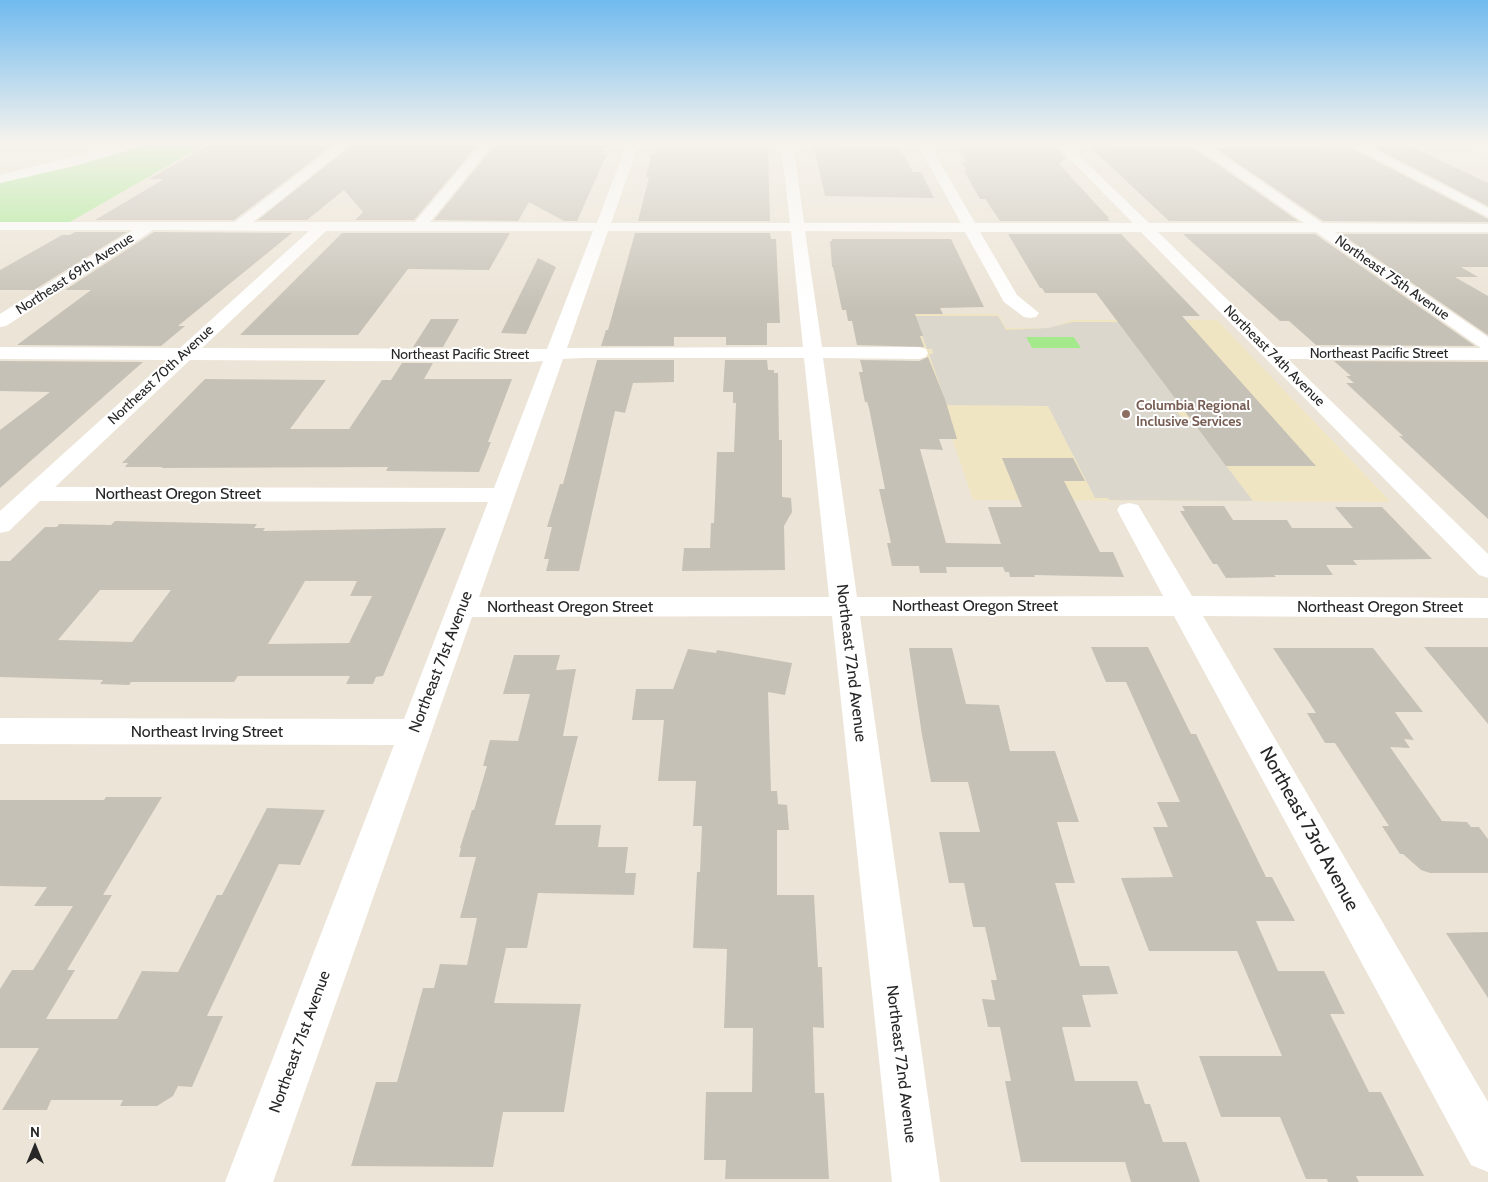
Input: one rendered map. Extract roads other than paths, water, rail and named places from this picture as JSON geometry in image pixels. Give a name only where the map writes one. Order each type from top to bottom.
[{"type":"street","points":[[239,226],[275,198]]},
{"type":"street","points":[[419,226],[442,198]]},
{"type":"street","name":"Northeast 71st Avenue","points":[[249,1182],[613,198]]},
{"type":"street","name":"Northeast 72nd Avenue","points":[[794,198],[916,1182]]},
{"type":"street","points":[[955,198],[1010,298],[1030,313]]},
{"type":"street","name":"Northeast 74th Avenue","points":[[1115,198],[1488,569]]},
{"type":"street","name":"Northeast 75th Avenue","points":[[1277,198],[1488,345]]},
{"type":"street","points":[[1461,198],[1488,212]]},
{"type":"street","points":[[0,226],[1488,228]]},
{"type":"street","name":"Northeast 69th Avenue","points":[[0,322],[150,226]]},
{"type":"street","name":"Northeast 70th Avenue","points":[[0,524],[323,226]]},
{"type":"street","name":"Northeast Pacific Street","points":[[0,353],[183,355],[555,354],[583,352],[919,353]]},
{"type":"street","name":"Northeast Pacific Street","points":[[1271,354],[1488,354]]},
{"type":"street","name":"Northeast Oregon Street","points":[[33,494],[503,495]]},
{"type":"street","name":"Northeast 73rd Avenue","points":[[1129,510],[1488,1148]]},
{"type":"street","name":"Northeast Oregon Street","points":[[462,607],[1183,606],[1488,608]]},
{"type":"street","name":"Northeast Irving Street","points":[[0,731],[414,732]]},
{"type":"place","name":"Columbia Regional Inclusive Services","points":[[1126,414]]}]
